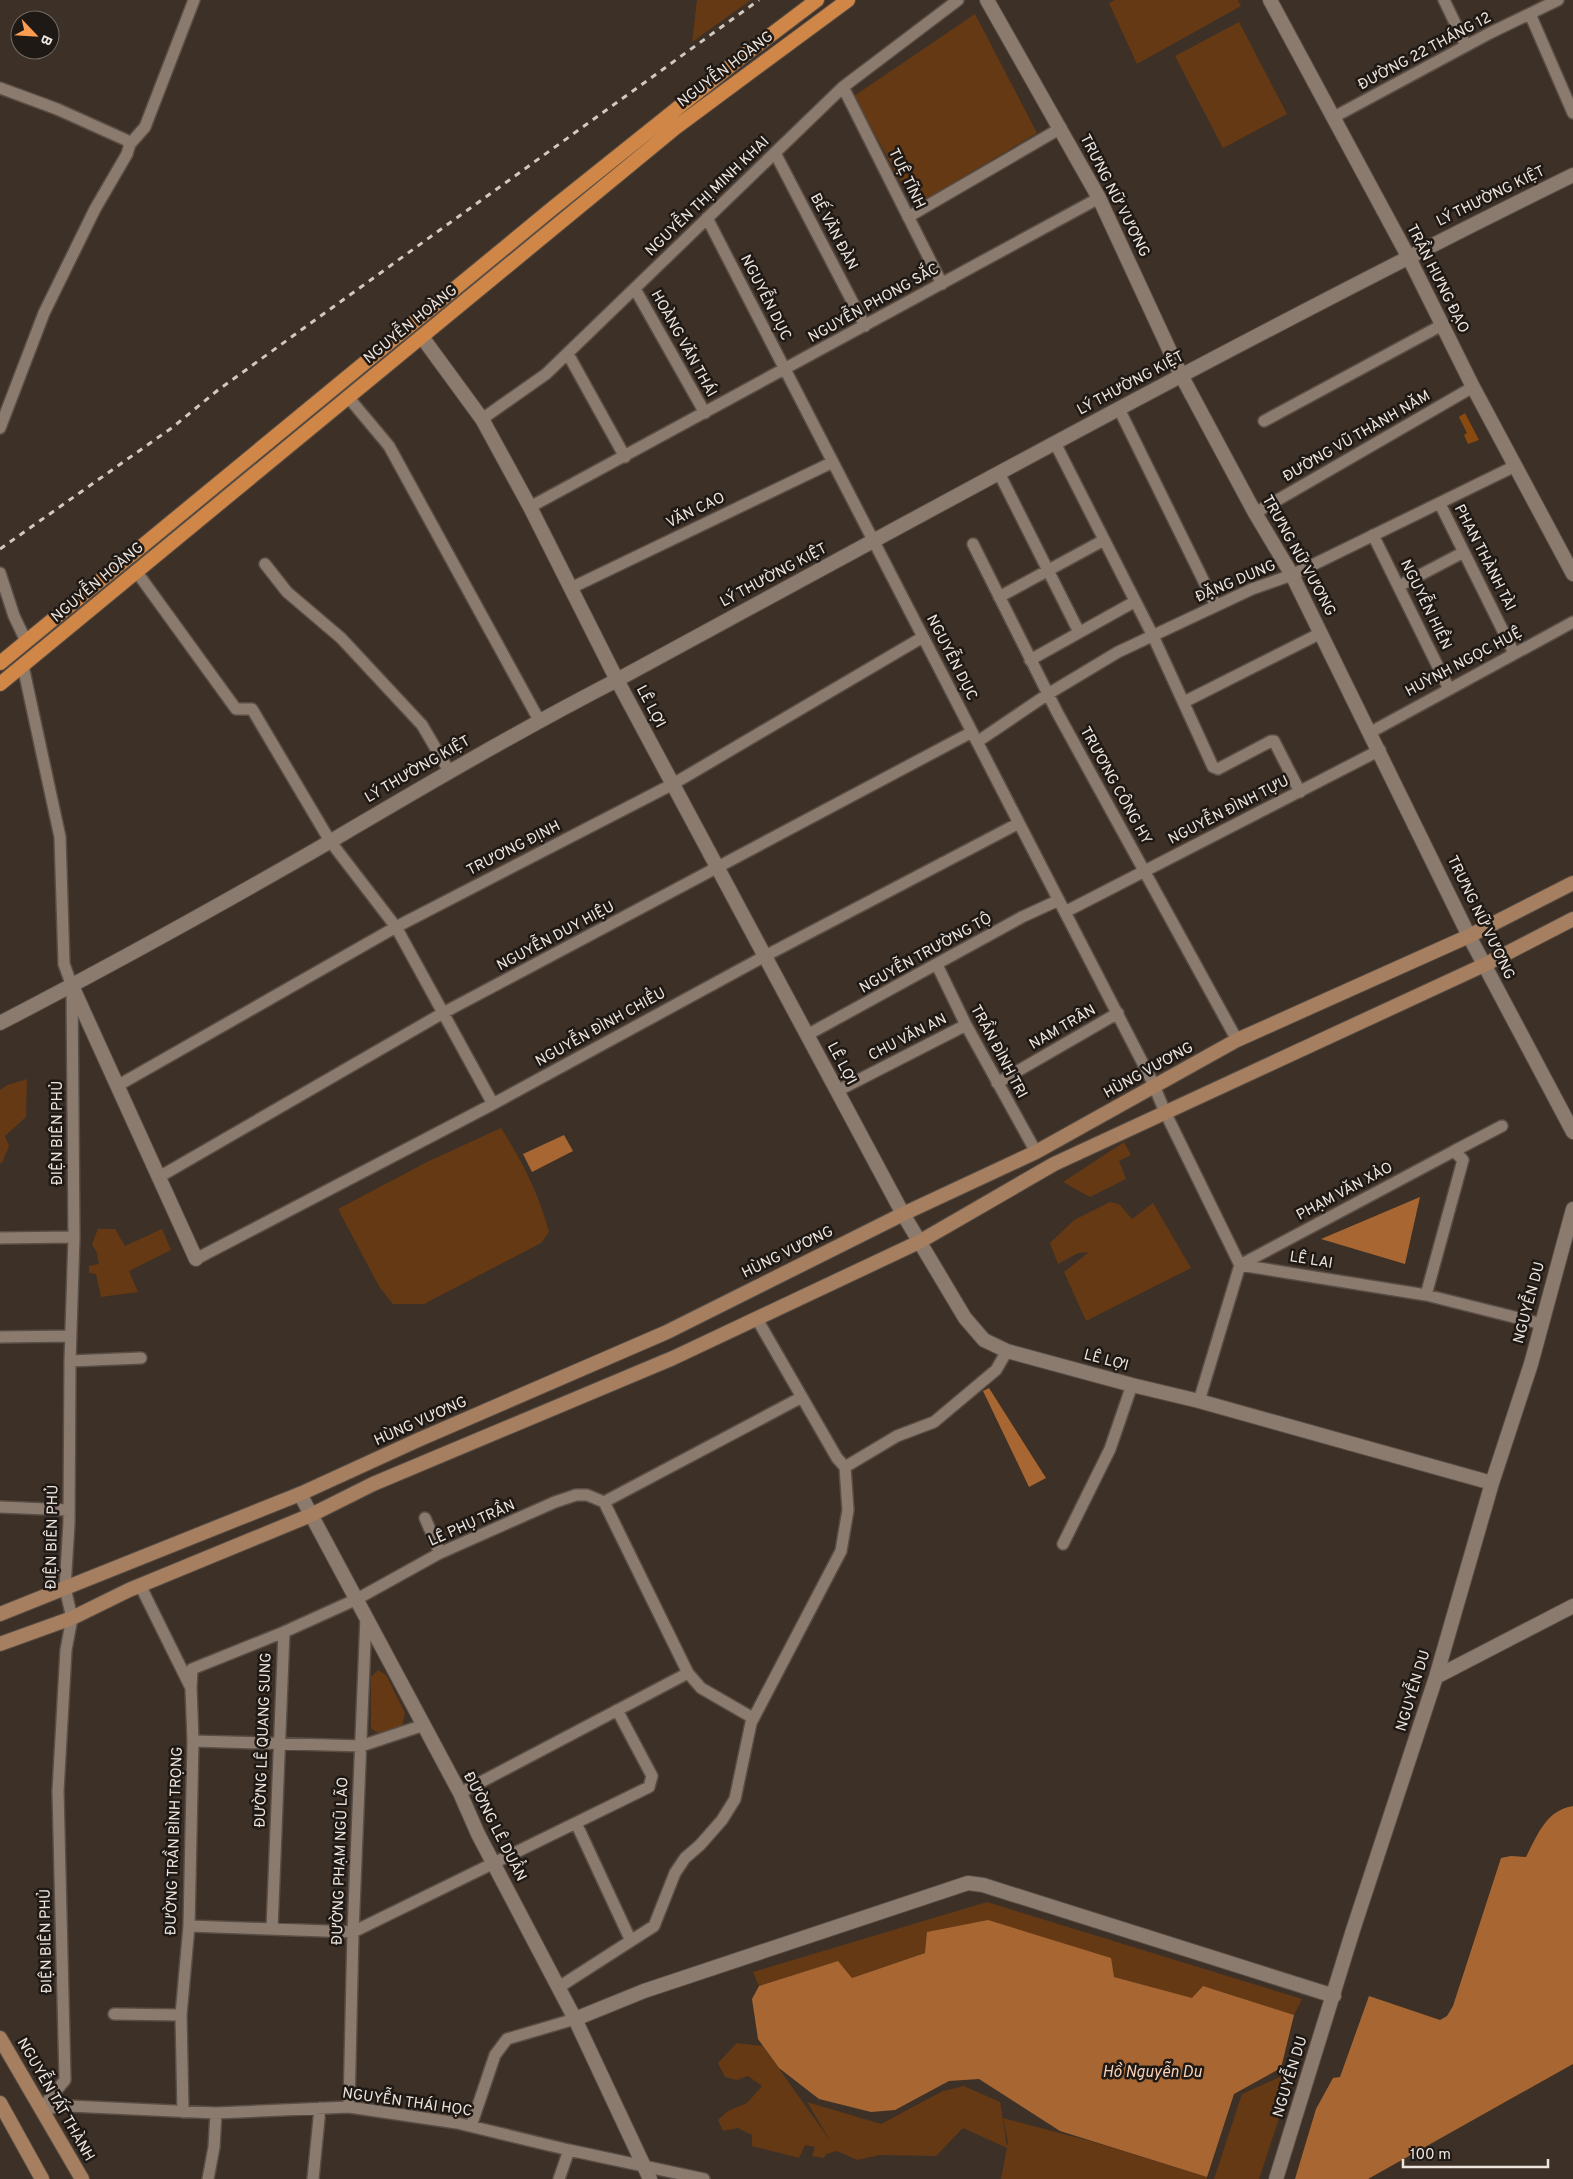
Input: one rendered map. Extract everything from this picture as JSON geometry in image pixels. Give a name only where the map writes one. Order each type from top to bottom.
[{"type":"highway","name":"NGUYỄN HOÀNG","points":[[0,663],[554,207],[739,59],[817,0]]},
{"type":"highway","name":"NGUYỄN HOÀNG","points":[[0,684],[675,128],[848,0]]},
{"type":"highway","points":[[210,491],[219,502]]},
{"type":"main road","name":"HÙNG VƯƠNG","points":[[0,1614],[300,1494],[418,1440],[667,1332],[903,1214],[1036,1152],[1236,1040],[1469,936],[1573,883]]},
{"type":"main road","points":[[0,1644],[72,1618],[140,1586],[311,1515],[373,1484],[673,1358],[919,1242],[1054,1164],[1484,965],[1573,919]]},
{"type":"main road","name":"NGUYỄN TẤT THÀNH","points":[[0,2038],[82,2179]]},
{"type":"main road","points":[[1,2105],[42,2179]]},
{"type":"street","points":[[0,428],[44,313],[95,209],[127,154],[130,144],[146,127],[194,0]]},
{"type":"street","name":"NGUYỄN THỊ MINH KHAI","points":[[482,419],[546,374],[568,354],[843,87],[958,0]]},
{"type":"street","name":"TRƯNG NỮ VƯƠNG","points":[[987,0],[1099,198],[1181,375],[1255,513],[1292,575],[1380,750],[1469,936],[1573,1132]]},
{"type":"street","name":"TRẦN HƯNG ĐẠO","points":[[1270,0],[1408,256],[1473,387],[1573,574]]},
{"type":"street","points":[[1444,0],[1466,46]]},
{"type":"street","name":"ĐƯỜNG 22 THÁNG 12","points":[[1334,118],[1466,46],[1558,0]]},
{"type":"street","points":[[1530,14],[1573,113]]},
{"type":"street","name":"TUỆ TĨNH","points":[[843,87],[942,284]]},
{"type":"street","points":[[0,88],[57,109],[126,140],[130,144]]},
{"type":"street","points":[[908,217],[1061,128]]},
{"type":"street","name":"BẾ VĂN ĐÀN","points":[[775,153],[865,326]]},
{"type":"street","name":"LÝ THƯỜNG KIỆT","points":[[0,1023],[72,986],[330,841],[449,770],[539,720],[617,680],[1181,375],[1408,256],[1573,175]]},
{"type":"street","name":"NGUYỄN PHONG SẮC","points":[[530,507],[1099,198]]},
{"type":"street","name":"NGUYỄN DỤC","points":[[707,218],[1118,1014],[1165,1112]]},
{"type":"street","name":"HOÀNG VĂN THÁI","points":[[635,289],[705,413]]},
{"type":"street","points":[[1264,421],[1442,325]]},
{"type":"street","name":"LÊ LỢI","points":[[422,337],[482,419],[530,507],[617,680],[903,1214],[965,1318],[984,1340],[1007,1351],[1199,1401],[1492,1483]]},
{"type":"street","points":[[568,354],[625,457]]},
{"type":"street","name":"ĐƯỜNG VŨ THÀNH NĂM","points":[[1255,513],[1473,387]]},
{"type":"street","points":[[348,397],[389,446],[539,720]]},
{"type":"street","points":[[1119,409],[1216,606]]},
{"type":"street","points":[[1055,443],[1134,602],[1153,636],[1215,769],[1274,741],[1300,792]]},
{"type":"street","name":"VĂN CAO","points":[[571,588],[833,462]]},
{"type":"street","name":"ĐẶNG DUNG","points":[[975,737],[1118,652],[1252,589],[1292,575],[1514,466]]},
{"type":"street","points":[[999,473],[1079,632]]},
{"type":"street","name":"PHAN THÀNH TÀI","points":[[1440,504],[1514,653]]},
{"type":"street","name":"NGUYỄN HIỀN","points":[[1373,535],[1449,688]]},
{"type":"street","points":[[999,598],[1104,540]]},
{"type":"street","name":"TRƯƠNG CÔNG HY","points":[[972,544],[1048,694],[1236,1040]]},
{"type":"street","points":[[1399,586],[1464,552]]},
{"type":"street","points":[[265,564],[287,592],[341,638],[422,724],[449,770]]},
{"type":"street","points":[[136,571],[236,709],[252,709],[330,841],[396,927],[493,1104]]},
{"type":"street","points":[[0,574],[14,616],[26,641]]},
{"type":"street","points":[[1030,660],[1134,602]]},
{"type":"street","name":"HUỲNH NGỌC HUỆ","points":[[1371,732],[1573,622]]},
{"type":"street","points":[[1184,702],[1321,633]]},
{"type":"street","name":"TRƯƠNG ĐỊNH","points":[[117,1086],[396,927],[673,784],[923,637]]},
{"type":"street","name":"ĐIỆN BIÊN PHỦ","points":[[23,666],[60,837],[64,964],[72,986],[74,1236],[66,1588],[72,1618],[66,1650],[58,1791],[65,2080],[41,2109]]},
{"type":"street","name":"NGUYỄN DUY HIỆU","points":[[159,1178],[443,1013],[975,737]]},
{"type":"street","name":"NGUYỄN ĐÌNH TỰU","points":[[1065,912],[1380,750]]},
{"type":"street","name":"NGUYỄN ĐÌNH CHIỂU","points":[[196,1259],[493,1104],[765,956],[1019,822]]},
{"type":"street","name":"NGUYỄN TRƯỜNG TỘ","points":[[807,1036],[1022,917],[1059,900]]},
{"type":"street","name":"TRẦN ĐÌNH TRI","points":[[937,965],[966,1025],[1036,1152]]},
{"type":"street","points":[[72,986],[196,1259]]},
{"type":"street","name":"NAM TRÂN","points":[[997,1083],[1118,1014]]},
{"type":"street","name":"CHU VĂN AN","points":[[837,1091],[966,1025]]},
{"type":"street","points":[[1165,1112],[1240,1264],[1199,1401]]},
{"type":"street","name":"PHẠM VĂN XẢO","points":[[1240,1264],[1502,1126]]},
{"type":"street","points":[[1426,1295],[1463,1160],[1454,1151]]},
{"type":"street","name":"NGUYỄN DU","points":[[1276,2179],[1436,1678],[1492,1483],[1542,1324],[1573,1209]]},
{"type":"street","points":[[0,1238],[74,1236]]},
{"type":"street","name":"LÊ LAI","points":[[1240,1264],[1426,1295],[1542,1324]]},
{"type":"street","points":[[559,1988],[654,1926],[675,1873],[685,1858],[700,1845],[722,1820],[736,1799],[747,1733],[753,1718],[841,1551],[848,1510],[845,1468],[837,1458],[757,1319]]},
{"type":"street","points":[[0,1338],[71,1336]]},
{"type":"street","points":[[845,1468],[897,1436],[934,1422],[996,1370],[1007,1351]]},
{"type":"street","points":[[70,1361],[142,1358]]},
{"type":"street","points":[[1063,1544],[1110,1449],[1132,1385]]},
{"type":"street","points":[[753,1718],[701,1688],[688,1674],[604,1502],[802,1398]]},
{"type":"street","name":"ĐƯỜNG LÊ DUẨN","points":[[300,1494],[460,1793],[494,1865],[575,2019],[650,2179]]},
{"type":"street","name":"LÊ PHỤ TRẦN","points":[[357,1599],[440,1554],[576,1495],[587,1494],[604,1502]]},
{"type":"street","points":[[0,1507],[69,1510]]},
{"type":"street","points":[[425,1518],[440,1554]]},
{"type":"street","points":[[140,1586],[190,1688]]},
{"type":"street","name":"ĐƯỜNG LÊ QUANG SUNG","points":[[272,1929],[284,1632],[357,1599]]},
{"type":"street","points":[[1436,1678],[1573,1606]]},
{"type":"street","name":"ĐƯỜNG PHẠM NGŨ LÃO","points":[[349,2107],[353,1932],[366,1617]]},
{"type":"street","name":"ĐƯỜNG TRẦN BÌNH TRỌNG","points":[[182,2112],[181,2015],[188,1926],[193,1741],[190,1688],[192,1669],[284,1632]]},
{"type":"street","points":[[460,1793],[688,1674]]},
{"type":"street","points":[[188,1926],[353,1932],[494,1865],[649,1787],[652,1776],[617,1710]]},
{"type":"street","points":[[193,1741],[362,1746],[424,1725]]},
{"type":"street","points":[[576,1823],[631,1941]]},
{"type":"street","points":[[471,2126],[495,2055],[507,2039],[575,2019],[644,1991],[968,1883],[983,1885],[1334,1996]]},
{"type":"street","points":[[114,2014],[181,2015]]},
{"type":"street","name":"NGUYỄN THÁI HỌC","points":[[41,2109],[70,2106],[216,2113],[349,2107],[471,2126],[569,2150],[704,2179]]},
{"type":"street","points":[[313,2179],[320,2108]]},
{"type":"street","points":[[208,2179],[214,2147],[216,2113]]},
{"type":"street","points":[[559,2179],[569,2150]]},
{"type":"shaded area","points":[[697,0],[751,0],[692,42]]},
{"type":"shaded area","points":[[1115,0],[1238,0],[1241,6],[1137,64],[1109,3]]},
{"type":"shaded area","points":[[975,14],[1037,133],[914,206],[854,96]]},
{"type":"shaded area","points":[[1239,22],[1287,114],[1223,148],[1175,56]]},
{"type":"shaded area","points":[[1465,413],[1479,440],[1468,444],[1464,435],[1467,433],[1459,417]]},
{"type":"shaded area","points":[[27,1079],[26,1117],[5,1136],[9,1146],[2,1163],[0,1163],[0,1090],[7,1085]]},
{"type":"shaded area","points":[[501,1128],[529,1178],[549,1232],[541,1243],[424,1304],[393,1304],[380,1288],[338,1209],[427,1162]]},
{"type":"shaded area","points":[[1124,1142],[1131,1155],[1119,1161],[1126,1179],[1090,1197],[1063,1182]]},
{"type":"shaded area","points":[[1110,1202],[1119,1204],[1132,1219],[1153,1203],[1191,1268],[1086,1321],[1064,1272],[1089,1252],[1078,1253],[1058,1264],[1050,1243],[1074,1220]]},
{"type":"shaded area","points":[[98,1229],[115,1229],[125,1246],[162,1229],[171,1250],[129,1271],[138,1292],[101,1297],[96,1274],[89,1273],[89,1266],[99,1264],[97,1253],[92,1244]]},
{"type":"shaded area","points":[[378,1670],[386,1675],[405,1713],[402,1726],[380,1735],[371,1728],[371,1677]]},
{"type":"shaded area","points":[[987,1902],[1302,1999],[1294,2015],[1203,1986],[1192,1999],[1114,1977],[925,1953],[852,1978],[838,1961],[759,1986],[753,1972]]},
{"type":"shaded area","points":[[737,2043],[763,2046],[831,2142],[807,2102],[881,2124],[943,2091],[964,2086],[1000,2102],[1007,2146],[1008,2142],[1003,2118],[1090,2141],[1207,2177],[1207,2179],[1001,2179],[1007,2148],[963,2128],[936,2156],[880,2155],[857,2160],[837,2151],[826,2154],[824,2158],[812,2156],[815,2147],[805,2145],[799,2158],[752,2146],[752,2135],[738,2128],[723,2131],[718,2120],[728,2111],[747,2103],[762,2086],[748,2076],[737,2080],[725,2077],[718,2063]]},
{"type":"shaded area","points":[[1282,2076],[1291,2082],[1259,2179],[1214,2179],[1242,2094]]},
{"type":"water","points":[[564,1135],[573,1151],[532,1172],[523,1154]]},
{"type":"water","points":[[1420,1197],[1405,1264],[1321,1239]]},
{"type":"water","points":[[989,1388],[1046,1478],[1029,1487],[983,1391]]},
{"type":"water","points":[[1573,1806],[1573,2064],[1368,2179],[1295,2179],[1316,2109],[1333,2078],[1340,2077],[1369,1996],[1440,2020],[1447,2016],[1453,2006],[1501,1858],[1511,1856],[1526,1857],[1549,1818],[1564,1808]]},
{"type":"water","name":"Hồ Nguyễn Du","points":[[988,1920],[1111,1958],[1114,1977],[1192,1998],[1203,1986],[1294,2015],[1281,2068],[1234,2094],[1207,2177],[1060,2131],[979,2079],[949,2081],[895,2110],[871,2112],[819,2099],[779,2068],[758,2039],[752,1999],[759,1986],[838,1961],[852,1978],[925,1953],[927,1932]]},
{"type":"railway","points":[[0,549],[173,427],[218,390],[759,0]]}]
